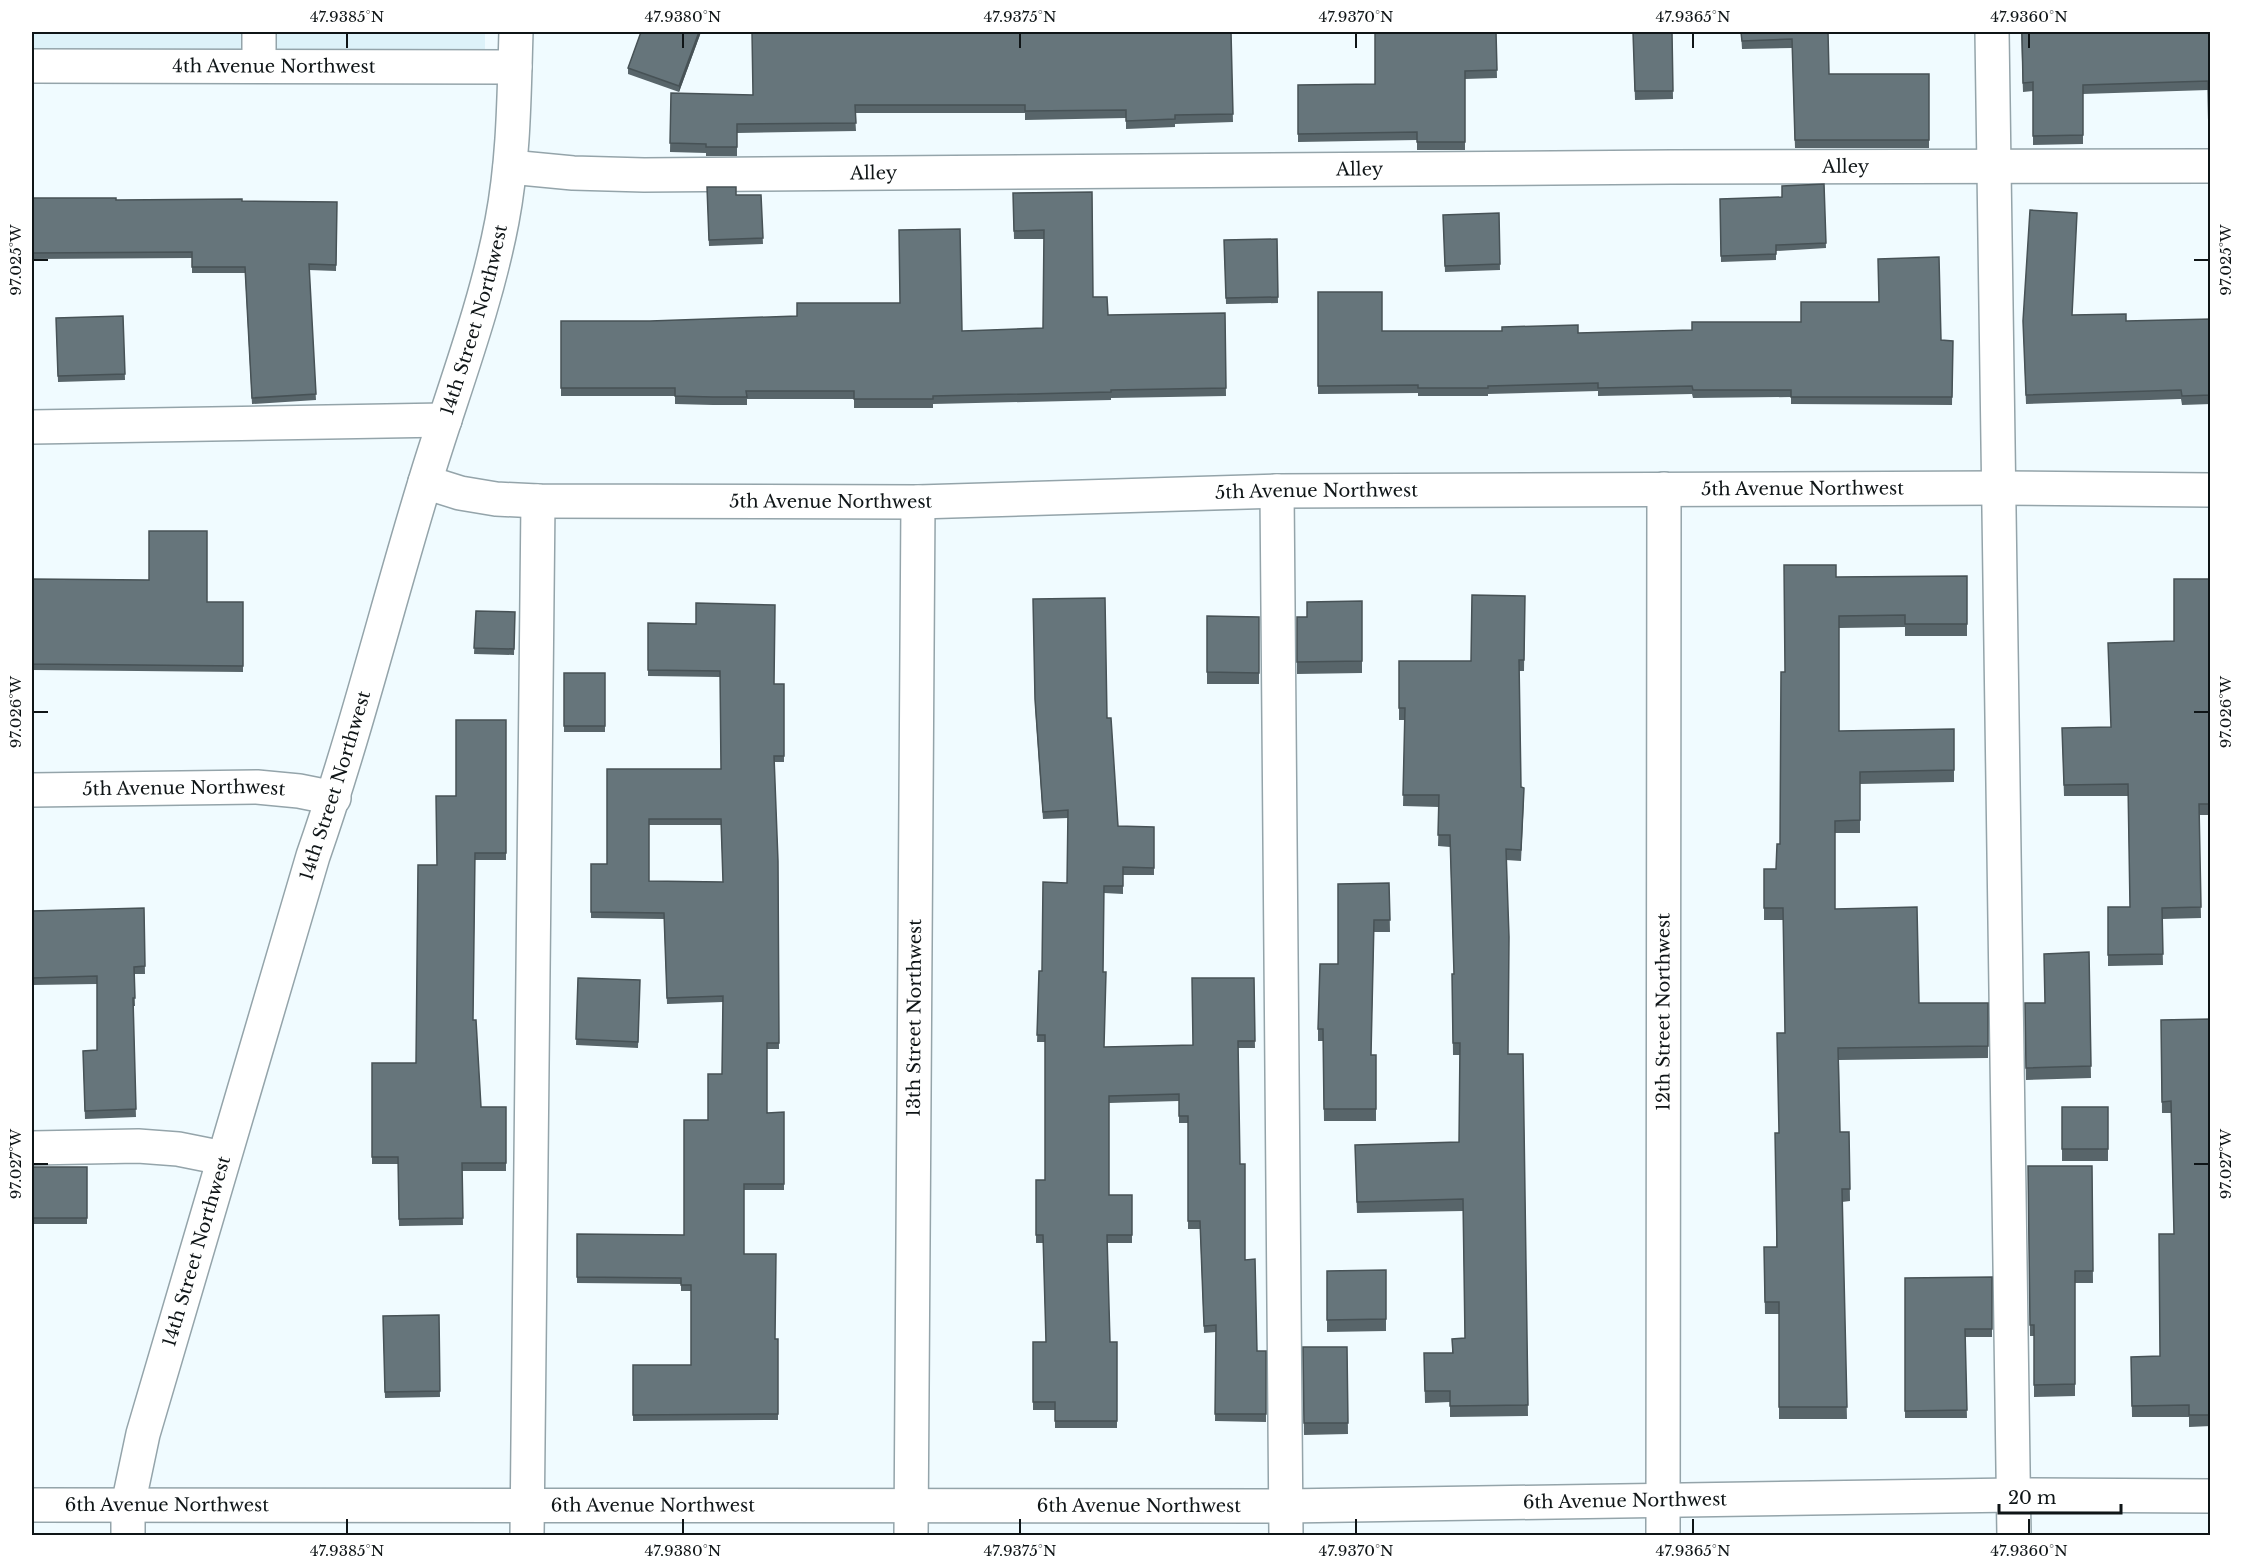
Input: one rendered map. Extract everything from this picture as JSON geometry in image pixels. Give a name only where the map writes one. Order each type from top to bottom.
[{"type":"street","points":[[259,32],[259,66]]},
{"type":"street","name":"14th Street Northwest","points":[[128,1520],[142,1434],[313,856],[334,798],[425,482],[489,276],[502,221],[510,167],[516,32]]},
{"type":"street","points":[[1992,32],[2014,1536]]},
{"type":"street","name":"4th Avenue Northwest","points":[[32,66],[515,67]]},
{"type":"street","name":"Alley","points":[[510,167],[573,173],[656,175],[1994,165],[2211,166]]},
{"type":"street","points":[[32,427],[445,420]]},
{"type":"street","name":"5th Avenue Northwest","points":[[425,482],[460,494],[538,501],[918,502],[1277,491],[1999,488],[2211,490]]},
{"type":"street","name":"12th Street Northwest","points":[[1663,1536],[1664,489]]},
{"type":"street","points":[[1277,491],[1286,1521]]},
{"type":"street","points":[[527,1520],[538,501]]},
{"type":"street","name":"13th Street Northwest","points":[[911,1520],[918,502]]},
{"type":"street","name":"5th Avenue Northwest","points":[[32,790],[257,787],[299,791],[334,798]]},
{"type":"street","points":[[32,1148],[138,1146],[178,1149],[223,1158]]},
{"type":"street","name":"6th Avenue Northwest","points":[[32,1505],[128,1520],[1286,1521],[1663,1499],[2014,1495],[2211,1496]]},
{"type":"shaded area","points":[[32,32],[485,32],[485,55],[32,52]]},
{"type":"building","points":[[641,32],[699,32],[679,86],[628,68]]},
{"type":"building","points":[[752,32],[1231,32],[1233,114],[1175,115],[1175,119],[1126,121],[1126,110],[1025,111],[1025,105],[855,105],[856,123],[737,124],[737,147],[706,147],[706,144],[670,143],[671,93],[753,95]]},
{"type":"building","points":[[1375,32],[1496,32],[1497,70],[1465,71],[1465,142],[1417,142],[1417,132],[1298,134],[1298,85],[1375,84]]},
{"type":"building","points":[[1633,32],[1672,32],[1673,91],[1635,91]]},
{"type":"building","points":[[1741,32],[1828,32],[1829,74],[1929,74],[1929,140],[1795,140],[1792,39],[1742,41]]},
{"type":"building","points":[[2022,32],[2211,32],[2211,134],[2209,134],[2208,81],[2083,85],[2083,135],[2033,136],[2033,82],[2023,83]]},
{"type":"building","points":[[1824,184],[1826,243],[1776,245],[1776,254],[1721,256],[1720,199],[1782,197],[1782,186]]},
{"type":"building","points":[[707,187],[736,187],[736,195],[761,195],[763,238],[709,240]]},
{"type":"building","points":[[1092,192],[1093,297],[1107,297],[1108,315],[1225,313],[1226,388],[933,396],[933,399],[854,399],[854,391],[746,391],[747,397],[713,397],[675,396],[675,388],[561,388],[561,321],[650,321],[797,316],[797,303],[900,303],[899,230],[960,229],[962,331],[1043,328],[1044,230],[1014,231],[1013,193]]},
{"type":"building","points":[[32,198],[337,202],[336,265],[309,264],[316,394],[252,398],[245,267],[192,267],[192,252],[32,253]]},
{"type":"building","points":[[2030,210],[2077,213],[2072,315],[2126,314],[2126,321],[2211,319],[2211,395],[2182,396],[2181,390],[2026,395],[2023,321]]},
{"type":"building","points":[[1499,213],[1500,264],[1445,266],[1443,215]]},
{"type":"building","points":[[1277,239],[1278,297],[1226,298],[1224,240]]},
{"type":"building","points":[[1939,257],[1941,340],[1953,341],[1952,397],[1791,397],[1791,390],[1693,390],[1692,386],[1598,388],[1598,383],[1488,386],[1488,388],[1418,388],[1418,385],[1318,386],[1318,292],[1382,292],[1382,331],[1502,331],[1502,327],[1578,325],[1578,333],[1692,330],[1692,322],[1801,322],[1801,302],[1879,302],[1878,259]]},
{"type":"building","points":[[123,316],[125,374],[58,376],[56,318]]},
{"type":"building","points":[[149,531],[207,531],[207,602],[243,602],[243,666],[32,664],[32,579],[149,580]]},
{"type":"building","points":[[1784,565],[1836,565],[1836,577],[1967,576],[1967,624],[1905,624],[1905,615],[1839,616],[1839,731],[1954,729],[1954,770],[1860,772],[1860,820],[1835,821],[1835,909],[1917,907],[1919,1003],[1988,1003],[1988,1046],[1838,1048],[1840,1132],[1849,1132],[1850,1189],[1842,1189],[1847,1407],[1779,1407],[1779,1302],[1765,1302],[1764,1247],[1777,1247],[1775,1133],[1779,1133],[1777,1033],[1785,1033],[1783,908],[1764,908],[1764,869],[1776,869],[1777,844],[1780,844],[1781,672],[1785,672]]},
{"type":"building","points":[[2174,579],[2211,579],[2211,804],[2199,804],[2201,907],[2162,908],[2163,954],[2108,955],[2108,907],[2130,907],[2128,784],[2064,785],[2062,728],[2111,727],[2108,643],[2174,641]]},
{"type":"building","points":[[1472,595],[1525,596],[1524,660],[1519,660],[1521,787],[1524,788],[1521,850],[1506,849],[1509,937],[1508,1054],[1523,1054],[1528,1405],[1450,1406],[1450,1391],[1425,1391],[1424,1353],[1453,1353],[1452,1339],[1465,1338],[1463,1199],[1357,1202],[1355,1145],[1459,1142],[1460,1043],[1453,1043],[1452,974],[1454,974],[1450,835],[1438,835],[1439,795],[1403,795],[1405,708],[1399,708],[1399,661],[1471,661]]},
{"type":"building","points":[[1105,598],[1107,718],[1111,718],[1118,826],[1154,827],[1154,868],[1123,867],[1123,886],[1104,886],[1103,972],[1106,972],[1104,1047],[1193,1045],[1192,978],[1254,978],[1255,1041],[1238,1041],[1240,1164],[1245,1164],[1245,1260],[1255,1259],[1257,1351],[1266,1351],[1266,1414],[1215,1414],[1216,1325],[1204,1326],[1200,1221],[1188,1221],[1188,1116],[1179,1116],[1179,1094],[1109,1096],[1109,1195],[1132,1195],[1132,1235],[1107,1235],[1110,1342],[1117,1342],[1117,1421],[1055,1421],[1055,1402],[1033,1402],[1033,1342],[1046,1342],[1043,1235],[1036,1235],[1036,1180],[1045,1180],[1045,1035],[1037,1035],[1039,971],[1042,971],[1043,882],[1067,883],[1068,810],[1043,812],[1035,699],[1033,599]]},
{"type":"building","points":[[1362,601],[1362,661],[1297,662],[1297,617],[1307,617],[1307,602]]},
{"type":"building","points":[[696,603],[775,605],[774,684],[784,684],[784,756],[774,756],[778,861],[779,1043],[767,1043],[767,1113],[784,1112],[784,1184],[744,1184],[744,1254],[776,1254],[775,1339],[778,1339],[778,1414],[633,1415],[633,1365],[691,1365],[691,1285],[681,1285],[681,1278],[577,1277],[577,1234],[684,1235],[684,1120],[708,1120],[708,1074],[722,1074],[723,996],[667,998],[664,913],[591,912],[591,864],[607,864],[607,769],[721,769],[720,671],[648,670],[648,623],[696,624]],"holes":[[[649,819],[721,819],[723,882],[649,881]]]},
{"type":"building","points":[[476,611],[515,612],[514,649],[474,648]]},
{"type":"building","points":[[1207,616],[1259,617],[1259,673],[1207,672]]},
{"type":"building","points":[[564,673],[605,673],[605,726],[564,726]]},
{"type":"building","points":[[456,720],[506,720],[506,853],[475,853],[473,1020],[476,1020],[481,1107],[506,1107],[506,1163],[462,1163],[463,1218],[399,1219],[398,1157],[372,1157],[372,1063],[416,1063],[418,865],[437,865],[436,796],[456,796]]},
{"type":"building","points":[[1389,883],[1390,920],[1374,920],[1371,1055],[1376,1055],[1376,1109],[1324,1109],[1323,1029],[1318,1029],[1320,964],[1338,964],[1338,884]]},
{"type":"building","points":[[144,908],[145,966],[134,967],[136,1109],[85,1111],[83,1051],[97,1050],[97,976],[32,978],[32,911]]},
{"type":"building","points":[[2089,952],[2091,1066],[2026,1068],[2025,1003],[2045,1003],[2044,954]]},
{"type":"building","points":[[578,978],[640,980],[638,1042],[576,1039]]},
{"type":"building","points":[[2211,1019],[2211,1415],[2189,1415],[2189,1405],[2132,1406],[2131,1357],[2160,1356],[2159,1234],[2174,1234],[2171,1101],[2162,1102],[2161,1020]]},
{"type":"building","points":[[2062,1107],[2108,1107],[2108,1149],[2062,1149]]},
{"type":"building","points":[[2028,1166],[2092,1166],[2093,1271],[2075,1271],[2075,1384],[2034,1385],[2034,1325],[2030,1325]]},
{"type":"building","points":[[32,1167],[87,1167],[87,1218],[32,1218]]},
{"type":"building","points":[[1386,1270],[1386,1319],[1327,1320],[1327,1271]]},
{"type":"building","points":[[1992,1277],[1992,1329],[1965,1329],[1967,1410],[1905,1411],[1905,1278]]},
{"type":"building","points":[[439,1315],[440,1391],[385,1392],[383,1316]]},
{"type":"building","points":[[1303,1347],[1347,1347],[1348,1423],[1304,1423]]}]
